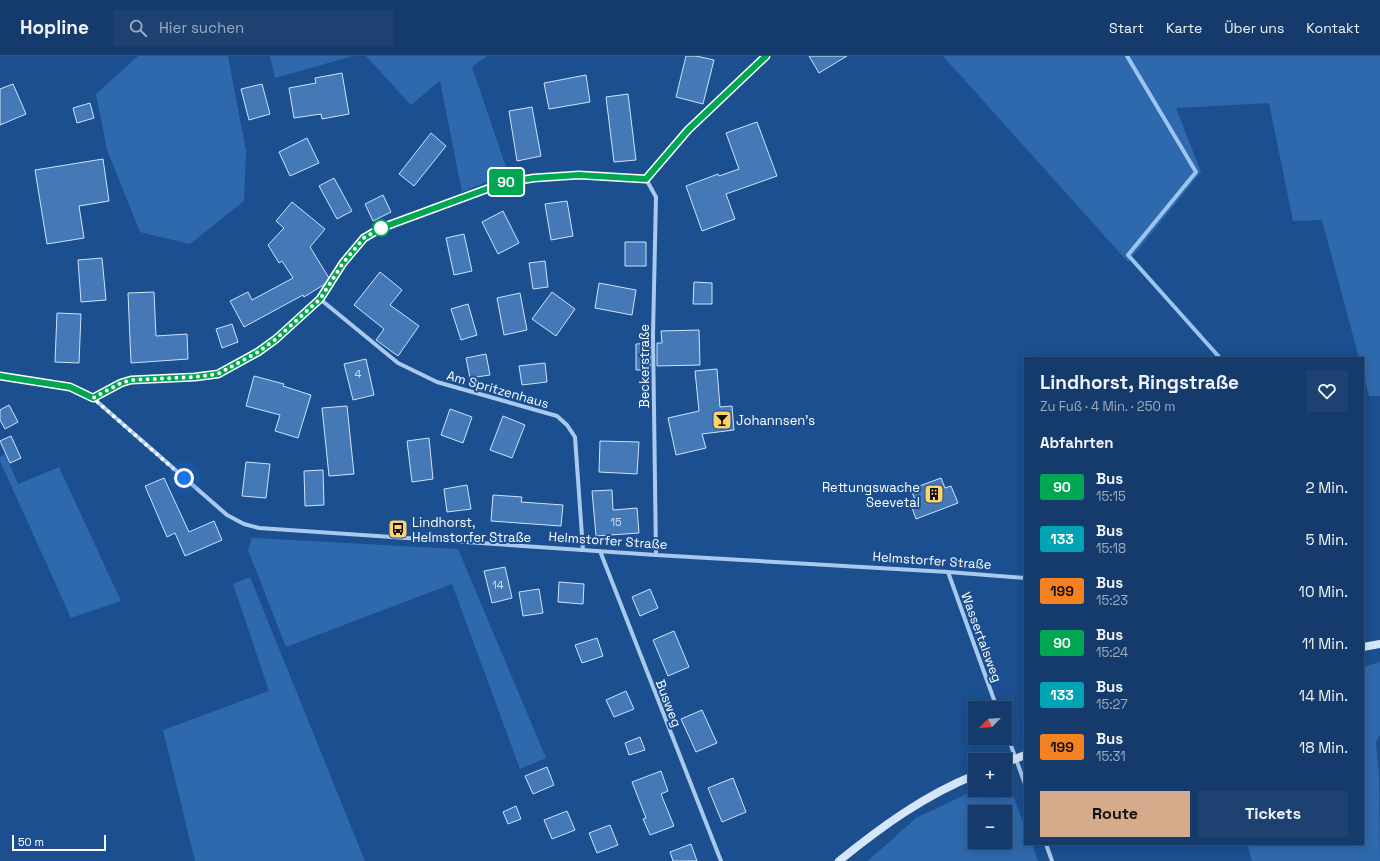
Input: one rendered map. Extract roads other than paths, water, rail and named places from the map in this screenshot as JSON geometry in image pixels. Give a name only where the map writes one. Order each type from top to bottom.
[{"type":"main road","points":[[1364,647],[1380,644]]},
{"type":"main road","points":[[1012,760],[1024,755]]},
{"type":"main road","points":[[839,861],[874,833],[918,803],[968,778]]},
{"type":"street","points":[[93,398],[121,383],[131,380],[195,377],[218,374],[258,352],[320,299],[343,263],[364,238],[381,228],[503,183],[534,178],[579,175],[646,179],[688,130],[766,56]]},
{"type":"street","name":"Beckerstraße","points":[[646,179],[656,197],[654,335],[656,555]]},
{"type":"street","name":"Am Spritzenhaus","points":[[320,299],[398,363],[437,382],[557,416],[567,425],[574,437],[583,550]]},
{"type":"street","name":"Helmstorfer Straße","points":[[0,376],[70,387],[93,398],[227,515],[244,524],[259,528],[1024,578]]},
{"type":"street","name":"Busweg","points":[[600,551],[721,861]]},
{"type":"street","name":"Wassertalsweg","points":[[948,572],[994,701]]},
{"type":"street","points":[[1011,745],[1024,781]]},
{"type":"street","points":[[1046,845],[1052,861]]},
{"type":"waterway","points":[[1127,56],[1196,172],[1128,255],[1219,357]]},
{"type":"place","name":"Johannsen's","points":[[722,420]]},
{"type":"place","name":"Rettungswache Seevetal","points":[[934,494]]},
{"type":"place","name":"Lindhorst, Helmstorfer Straße","points":[[398,529]]}]
